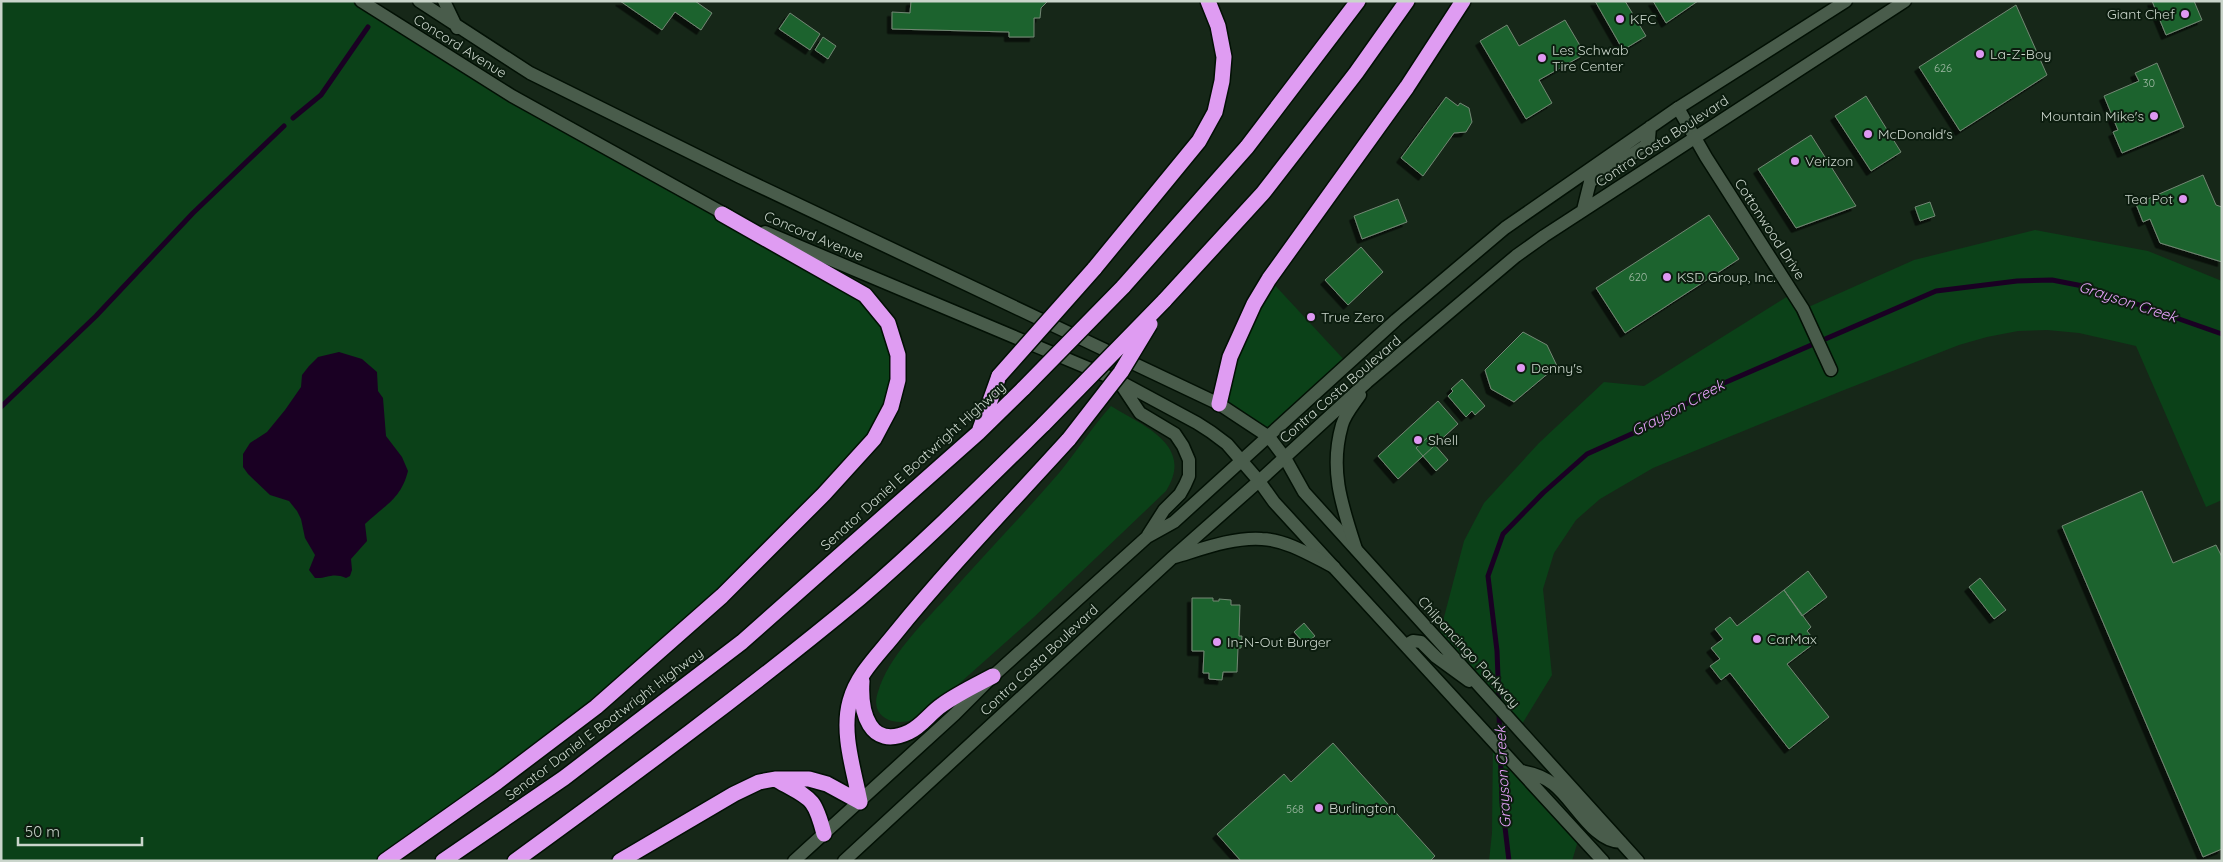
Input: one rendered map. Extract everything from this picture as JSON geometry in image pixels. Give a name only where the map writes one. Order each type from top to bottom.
[{"type":"highway","points":[[978,433],[999,376],[1094,268],[1199,141],[1215,112],[1222,81],[1224,57],[1218,26],[1208,1]]},
{"type":"highway","name":"Senator Daniel E Boatwright Highway","points":[[443,861],[564,778],[742,642],[978,433],[1123,287],[1247,147],[1358,1]]},
{"type":"highway","points":[[515,861],[636,773],[756,681],[861,597],[959,508],[1164,301],[1263,193],[1356,73],[1407,1]]},
{"type":"highway","points":[[1219,404],[1230,357],[1254,304],[1275,271],[1407,87],[1463,1]]},
{"type":"highway","points":[[385,861],[497,782],[596,707],[722,596],[824,494],[874,439],[891,408],[898,380],[898,355],[888,323],[865,295],[722,214]]},
{"type":"highway","points":[[860,802],[848,741],[847,721],[854,688],[862,674],[911,614],[1069,439],[1121,372],[1164,301]]},
{"type":"highway","points":[[862,674],[861,699],[869,725],[881,735],[894,737],[917,728],[942,705],[993,676]]},
{"type":"highway","points":[[620,861],[734,794],[759,782],[775,779],[809,779],[826,784],[860,802]]},
{"type":"highway","points":[[775,779],[812,800],[819,814],[824,834]]},
{"type":"main road","name":"Concord Avenue","points":[[362,1],[512,96],[722,214],[1119,381],[1198,423],[1227,444],[1259,481]]},
{"type":"main road","name":"Concord Avenue","points":[[418,1],[457,28],[530,73],[732,173],[1219,404],[1269,437],[1285,458]]},
{"type":"main road","points":[[444,1],[457,28]]},
{"type":"main road","name":"Contra Costa Boulevard","points":[[794,861],[1147,536],[1174,522],[1396,320],[1505,228],[1678,108],[1846,1]]},
{"type":"main road","name":"Contra Costa Boulevard","points":[[844,861],[1172,558],[1367,382],[1516,256],[1583,210],[1905,1]]},
{"type":"main road","name":"Cottonwood Drive","points":[[1678,108],[1793,292],[1813,328],[1831,370]]},
{"type":"main road","points":[[1583,210],[1590,182],[1642,149],[1648,143],[1650,127]]},
{"type":"main road","points":[[1119,381],[1140,413],[1174,434],[1184,446],[1189,460],[1189,476],[1185,485],[1180,494],[1164,510],[1147,536]]},
{"type":"main road","points":[[1356,549],[1338,492],[1336,459],[1343,423],[1367,382]]},
{"type":"main road","name":"Chilpancingo Parkway","points":[[1285,458],[1304,492],[1638,861]]},
{"type":"main road","points":[[1259,481],[1274,502],[1603,861]]},
{"type":"main road","points":[[1172,558],[1238,540],[1264,538],[1296,548],[1334,568]]},
{"type":"main road","points":[[1406,645],[1413,641],[1421,642],[1461,677],[1480,686]]},
{"type":"main road","points":[[1521,771],[1536,774],[1554,785],[1596,832],[1613,842],[1621,842]]},
{"type":"green space","points":[[1,1],[361,1],[865,295],[898,355],[891,407],[824,494],[596,707],[385,861],[1,861]]},
{"type":"green space","points":[[2035,230],[2148,251],[2222,281],[2222,500],[2206,507],[2136,346],[2079,333],[2047,330],[2018,331],[1959,345],[1839,392],[1653,468],[1600,499],[1576,520],[1554,553],[1543,589],[1552,675],[1519,729],[1438,640],[1464,541],[1484,503],[1539,443],[1604,382],[1644,386],[1793,293],[1804,309],[1914,260]]},
{"type":"green space","points":[[1269,279],[1348,364],[1269,437],[1219,404],[1230,357]]},
{"type":"green space","points":[[1111,406],[1150,430],[1170,449],[1174,461],[1173,475],[1166,491],[1033,618],[925,714],[905,722],[892,721],[883,717],[878,710],[877,697],[883,679],[898,653],[917,629],[1059,473]]},
{"type":"green space","points":[[1493,741],[1580,834],[1572,861],[1489,861],[1492,833]]},
{"type":"shaded area","points":[[339,352],[362,359],[377,372],[378,391],[383,398],[386,436],[402,457],[408,471],[397,495],[365,524],[367,541],[351,559],[352,570],[350,576],[346,578],[333,576],[315,578],[309,570],[315,555],[305,538],[301,519],[297,511],[289,501],[270,495],[248,474],[243,467],[243,454],[250,443],[267,432],[285,410],[301,387],[302,375],[309,366],[318,357]]},
{"type":"building","points":[[620,1],[695,1],[712,13],[701,30],[675,12],[662,30]]},
{"type":"building","points":[[911,1],[1048,1],[1041,8],[1040,18],[1034,18],[1034,37],[1009,37],[1009,32],[892,29],[892,12],[910,13]]},
{"type":"building","name":"KFC","points":[[1595,1],[1625,1],[1646,36],[1623,50]]},
{"type":"building","points":[[1653,1],[1698,1],[1666,23]]},
{"type":"building","points":[[2152,1],[2194,1],[2202,20],[2166,35]]},
{"type":"building","points":[[2016,5],[2047,75],[1960,131],[1919,67]]},
{"type":"building","points":[[790,13],[820,34],[810,50],[779,29]]},
{"type":"building","points":[[1565,20],[1585,54],[1539,80],[1552,103],[1526,119],[1480,41],[1507,25],[1519,46]]},
{"type":"building","points":[[823,37],[836,46],[828,59],[815,50]]},
{"type":"building","points":[[2157,63],[2184,127],[2122,153],[2113,132],[2118,130],[2104,96],[2139,81],[2135,73]]},
{"type":"building","name":"McDonald's","points":[[1866,96],[1901,152],[1871,171],[1835,116]]},
{"type":"building","points":[[1446,97],[1458,106],[1460,103],[1469,108],[1472,122],[1466,132],[1454,133],[1423,176],[1401,158]]},
{"type":"building","points":[[1811,135],[1856,206],[1796,228],[1758,169]]},
{"type":"building","points":[[2203,175],[2216,205],[2222,207],[2222,262],[2160,243],[2150,219],[2143,222],[2136,204]]},
{"type":"building","points":[[1398,199],[1407,222],[1362,239],[1354,216]]},
{"type":"building","points":[[1930,202],[1935,216],[1920,221],[1915,207]]},
{"type":"building","points":[[1709,215],[1739,259],[1625,333],[1596,288]]},
{"type":"building","points":[[1361,247],[1383,272],[1348,305],[1325,280]]},
{"type":"building","name":"Denny's","points":[[1523,332],[1547,345],[1557,366],[1514,402],[1491,389],[1485,370]]},
{"type":"building","points":[[1462,379],[1485,406],[1475,415],[1472,411],[1466,417],[1448,396],[1453,391],[1451,389]]},
{"type":"building","name":"Shell","points":[[1438,401],[1458,424],[1398,479],[1378,456]]},
{"type":"building","points":[[1428,437],[1448,460],[1436,471],[1416,448]]},
{"type":"building","points":[[2142,491],[2173,563],[2216,545],[2222,557],[2222,849],[2203,857],[2062,526]]},
{"type":"building","points":[[1808,571],[1827,597],[1802,616],[1784,590]]},
{"type":"building","points":[[1980,578],[2006,610],[1994,619],[1969,587]]},
{"type":"building","points":[[1784,590],[1811,627],[1807,631],[1816,642],[1787,664],[1829,717],[1789,749],[1730,673],[1721,680],[1710,666],[1720,659],[1711,648],[1723,639],[1715,629],[1730,617],[1737,626]]},
{"type":"building","name":"In-N-Out Burger","points":[[1192,598],[1213,598],[1213,601],[1219,601],[1219,599],[1231,600],[1231,605],[1240,605],[1239,636],[1242,636],[1241,648],[1238,648],[1237,672],[1223,672],[1222,680],[1209,679],[1209,673],[1203,673],[1204,651],[1192,651]]},
{"type":"building","points":[[1304,623],[1315,636],[1305,644],[1294,632]]},
{"type":"building","name":"Burlington","points":[[1333,743],[1435,856],[1430,861],[1241,861],[1217,834],[1284,774],[1291,782]]},
{"type":"waterway","points":[[293,118],[321,95],[368,27]]},
{"type":"waterway","points":[[1,407],[96,316],[193,213],[284,126]]},
{"type":"waterway","name":"Grayson Creek","points":[[1499,703],[1497,651],[1488,576],[1503,534],[1543,493],[1587,454],[1667,418],[1701,393],[1936,291],[2017,281],[2052,280],[2088,287],[2222,334]]},
{"type":"waterway","name":"Grayson Creek","points":[[1499,712],[1502,802],[1509,861]]},
{"type":"place","name":"Giant Chef","points":[[2185,14]]},
{"type":"place","name":"KFC","points":[[1620,19]]},
{"type":"place","name":"La-Z-Boy","points":[[1980,54]]},
{"type":"place","name":"Les Schwab Tire Center","points":[[1542,58]]},
{"type":"place","name":"Mountain Mike's","points":[[2154,116]]},
{"type":"place","name":"McDonald's","points":[[1868,134]]},
{"type":"place","name":"Verizon","points":[[1795,161]]},
{"type":"place","name":"Tea Pot","points":[[2183,199]]},
{"type":"place","name":"KSD Group, Inc.","points":[[1667,277]]},
{"type":"place","name":"True Zero","points":[[1311,317]]},
{"type":"place","name":"Denny's","points":[[1521,368]]},
{"type":"place","name":"Shell","points":[[1418,440]]},
{"type":"place","name":"CarMax","points":[[1757,639]]},
{"type":"place","name":"In-N-Out Burger","points":[[1217,642]]},
{"type":"place","name":"Burlington","points":[[1319,808]]}]
